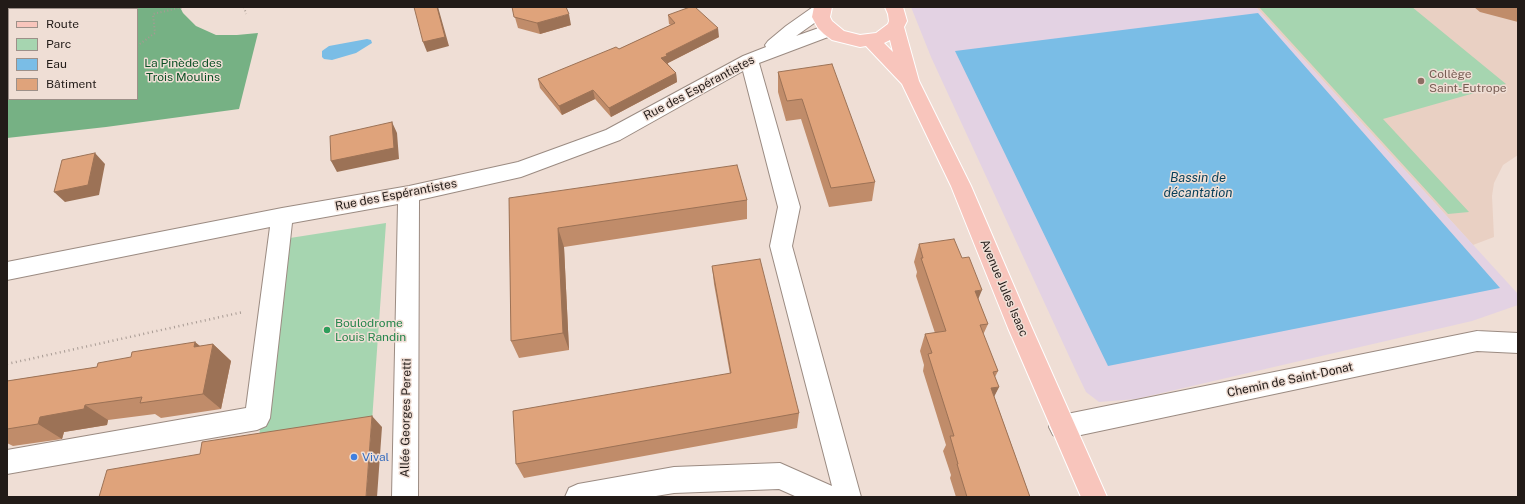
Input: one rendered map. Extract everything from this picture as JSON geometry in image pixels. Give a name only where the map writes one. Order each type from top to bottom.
[{"type":"main road","name":"Avenue Jules Isaac","points":[[894,7],[898,21],[895,27],[910,81],[962,186],[1062,427],[1094,497]]},
{"type":"main road","points":[[822,9],[821,17],[824,24],[838,36],[848,40],[871,40],[881,38],[895,27]]},
{"type":"main road","name":"Avenue Jules Isaac","points":[[871,40],[910,81]]},
{"type":"street","name":"Rue des Espérantistes","points":[[7,271],[282,216],[409,194],[521,169],[613,135],[755,57],[822,9]]},
{"type":"street","name":"Rue des Espérantistes","points":[[755,57],[830,30]]},
{"type":"street","points":[[755,57],[789,207],[781,246],[848,497]]},
{"type":"street","name":"Allée Georges Peretti","points":[[405,497],[409,194]]},
{"type":"street","points":[[7,462],[257,418],[282,216]]},
{"type":"street","name":"Chemin de Saint-Donat","points":[[1062,427],[1477,341],[1518,342]]},
{"type":"street","points":[[578,497],[674,480],[780,476],[826,497]]},
{"type":"path","points":[[138,45],[155,33],[152,14],[183,7]]},
{"type":"path","points":[[244,7],[246,14]]},
{"type":"path","points":[[7,364],[270,306]]},
{"type":"shaded area","name":"Bassin de décantation","points":[[911,7],[1256,7],[1518,294],[1518,305],[1472,321],[1136,399],[1099,402],[1086,392],[1075,369],[931,57]]},
{"type":"shaded area","name":"Collège Saint-Eutrope","points":[[1256,7],[1518,7],[1518,155],[1503,165],[1494,183],[1492,196],[1494,237],[1473,245]]},
{"type":"green space","name":"La Pinède des Trois Moulins","points":[[7,7],[180,7],[183,13],[196,26],[216,35],[258,33],[239,109],[106,127],[7,138]]},
{"type":"green space","points":[[1259,7],[1412,7],[1506,84],[1383,119],[1469,212],[1448,214]]},
{"type":"green space","name":"Boulodrome Louis Randin","points":[[386,223],[372,421],[258,442],[290,238]]},
{"type":"water","name":"Bassin de décantation","points":[[1258,13],[1500,288],[1108,366],[955,51]]},
{"type":"water","points":[[367,39],[371,40],[372,43],[356,53],[332,60],[324,59],[322,57],[322,51],[329,46]]},
{"type":"building","points":[[414,7],[437,7],[445,37],[423,42]]},
{"type":"building","points":[[512,7],[566,7],[569,14],[537,23],[514,17]]},
{"type":"building","points":[[690,7],[695,7],[718,28],[666,54],[667,56],[661,58],[676,73],[609,108],[593,90],[559,106],[538,79],[616,47],[619,49],[675,23],[668,15]]},
{"type":"building","points":[[832,64],[875,182],[831,188],[802,99],[787,101],[778,72]]},
{"type":"building","points":[[392,122],[394,148],[331,161],[330,136]]},
{"type":"building","points":[[95,153],[88,185],[54,192],[62,160]]},
{"type":"building","points":[[737,165],[747,200],[558,228],[563,333],[511,341],[509,198]]},
{"type":"building","points":[[954,239],[962,258],[969,257],[982,290],[975,291],[988,324],[980,325],[998,371],[993,372],[999,387],[991,388],[1030,497],[967,497],[957,464],[950,436],[954,436],[928,354],[932,353],[925,334],[946,331],[921,258],[923,258],[919,244]]},
{"type":"building","points":[[760,259],[799,413],[516,464],[513,411],[731,373],[712,266]]},
{"type":"building","points":[[195,342],[194,347],[213,344],[203,394],[140,403],[142,397],[85,405],[84,409],[40,417],[38,424],[7,429],[7,381],[97,367],[98,363],[131,357],[132,352]]},
{"type":"building","points":[[372,416],[366,497],[99,497],[107,470],[200,454],[202,442]]},
{"type":"place","name":"Collège Saint-Eutrope","points":[[1421,81]]},
{"type":"place","name":"Boulodrome Louis Randin","points":[[327,330]]},
{"type":"place","name":"Vival","points":[[354,457]]}]
